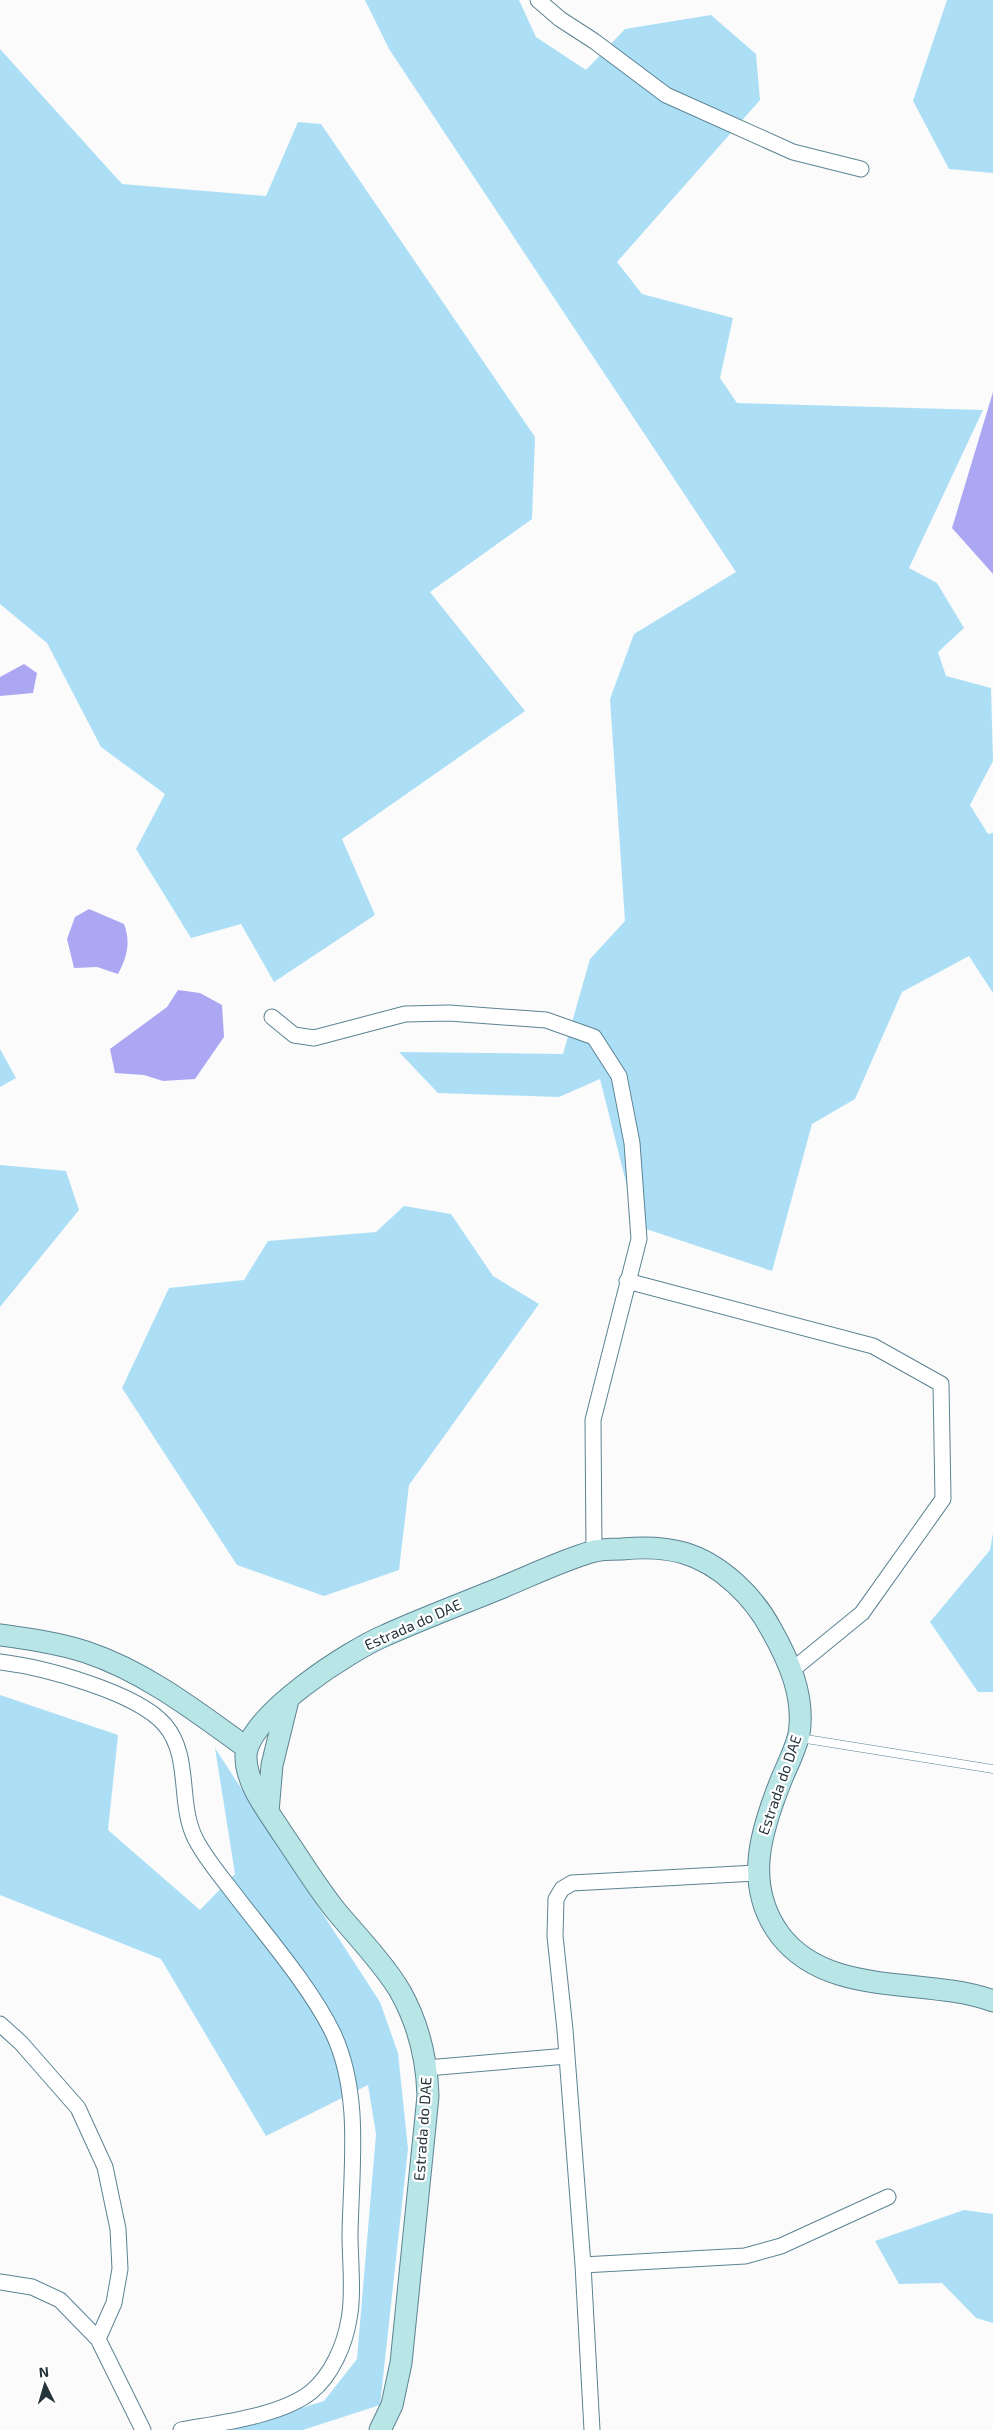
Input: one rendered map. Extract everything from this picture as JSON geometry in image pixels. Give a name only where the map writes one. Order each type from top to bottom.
[{"type":"street","points":[[538,0],[560,19],[594,41],[666,95],[793,152],[861,169]]},
{"type":"street","points":[[272,1017],[294,1035],[314,1038],[406,1014],[449,1014],[546,1020],[594,1037],[619,1076],[632,1143],[639,1239],[593,1420],[594,1550]]},
{"type":"street","points":[[628,1281],[873,1346],[941,1384],[943,1499],[862,1613],[791,1671]]},
{"type":"street","name":"Estrada do DAE","points":[[380,2430],[392,2405],[401,2363],[428,2096],[427,2068],[414,2020],[398,1988],[331,1905],[268,1812],[250,1779],[246,1764],[247,1748],[261,1726],[305,1684],[336,1662],[381,1636],[594,1550],[650,1547],[686,1553],[724,1574],[760,1609],[796,1682],[801,1713],[798,1737],[774,1796],[762,1835],[756,1873],[767,1909],[780,1934],[810,1963],[854,1979],[934,1988],[993,2001]]},
{"type":"street","points":[[0,1635],[43,1641],[87,1653],[127,1669],[186,1704],[247,1748]]},
{"type":"street","points":[[0,1662],[58,1673],[103,1688],[150,1711],[164,1724],[174,1739],[181,1761],[186,1812],[195,1838],[212,1865],[312,1998],[332,2031],[344,2060],[352,2110],[350,2318],[330,2371],[312,2392],[286,2407],[181,2430]]},
{"type":"street","points":[[268,1812],[272,1765],[288,1700]]},
{"type":"street","points":[[592,2430],[583,2265],[567,2056],[555,1936],[556,1899],[562,1889],[572,1883],[596,1880],[756,1873]]},
{"type":"street","points":[[0,2024],[21,2043],[78,2108],[105,2167],[118,2229],[120,2269],[114,2303],[98,2339]]},
{"type":"street","points":[[427,2068],[567,2056]]},
{"type":"street","points":[[583,2265],[745,2256],[781,2246],[888,2197]]},
{"type":"street","points":[[0,2282],[32,2287],[60,2300],[98,2339],[143,2430]]},
{"type":"lane","points":[[798,1737],[993,1769]]},
{"type":"shaded area","points":[[365,0],[519,0],[536,37],[586,70],[625,29],[711,15],[756,54],[760,100],[617,262],[642,294],[733,318],[720,378],[737,403],[983,410],[909,568],[937,583],[964,628],[938,652],[946,676],[991,688],[993,761],[970,805],[988,834],[993,833],[993,993],[969,956],[902,992],[855,1099],[812,1124],[772,1271],[637,1226],[600,1079],[559,1097],[438,1093],[399,1052],[563,1054],[590,959],[625,921],[610,699],[634,634],[736,572],[389,49]]},
{"type":"shaded area","points":[[947,0],[993,0],[993,173],[949,169],[913,101]]},
{"type":"shaded area","points":[[0,49],[122,184],[266,196],[298,122],[321,124],[535,437],[532,519],[430,592],[525,711],[342,839],[375,915],[274,982],[241,924],[191,938],[136,849],[165,794],[101,747],[47,643],[0,604]]},
{"type":"shaded area","points":[[993,392],[993,574],[952,528]]},
{"type":"shaded area","points":[[24,664],[37,673],[33,693],[0,696],[0,677]]},
{"type":"shaded area","points":[[89,909],[124,924],[128,944],[124,962],[118,974],[97,967],[74,968],[67,939],[75,917]]},
{"type":"shaded area","points":[[178,990],[200,993],[222,1005],[224,1037],[195,1079],[163,1081],[144,1075],[115,1073],[110,1049],[167,1007]]},
{"type":"shaded area","points":[[0,1049],[16,1078],[0,1087]]},
{"type":"shaded area","points":[[0,1165],[66,1171],[79,1210],[0,1307]]},
{"type":"shaded area","points":[[404,1206],[451,1214],[493,1276],[539,1304],[409,1485],[399,1570],[324,1596],[237,1565],[122,1388],[169,1288],[244,1280],[268,1241],[376,1232]]},
{"type":"shaded area","points":[[993,1533],[993,1692],[978,1692],[930,1622],[990,1550]]},
{"type":"shaded area","points":[[0,1695],[118,1735],[108,1830],[200,1910],[235,1874],[215,1748],[380,2002],[398,2053],[408,2149],[380,2405],[303,2430],[231,2430],[324,2401],[357,2359],[376,2134],[368,2085],[266,2136],[161,1959],[0,1895]]},
{"type":"shaded area","points":[[964,2210],[993,2214],[993,2323],[976,2318],[942,2283],[899,2284],[875,2241]]}]
